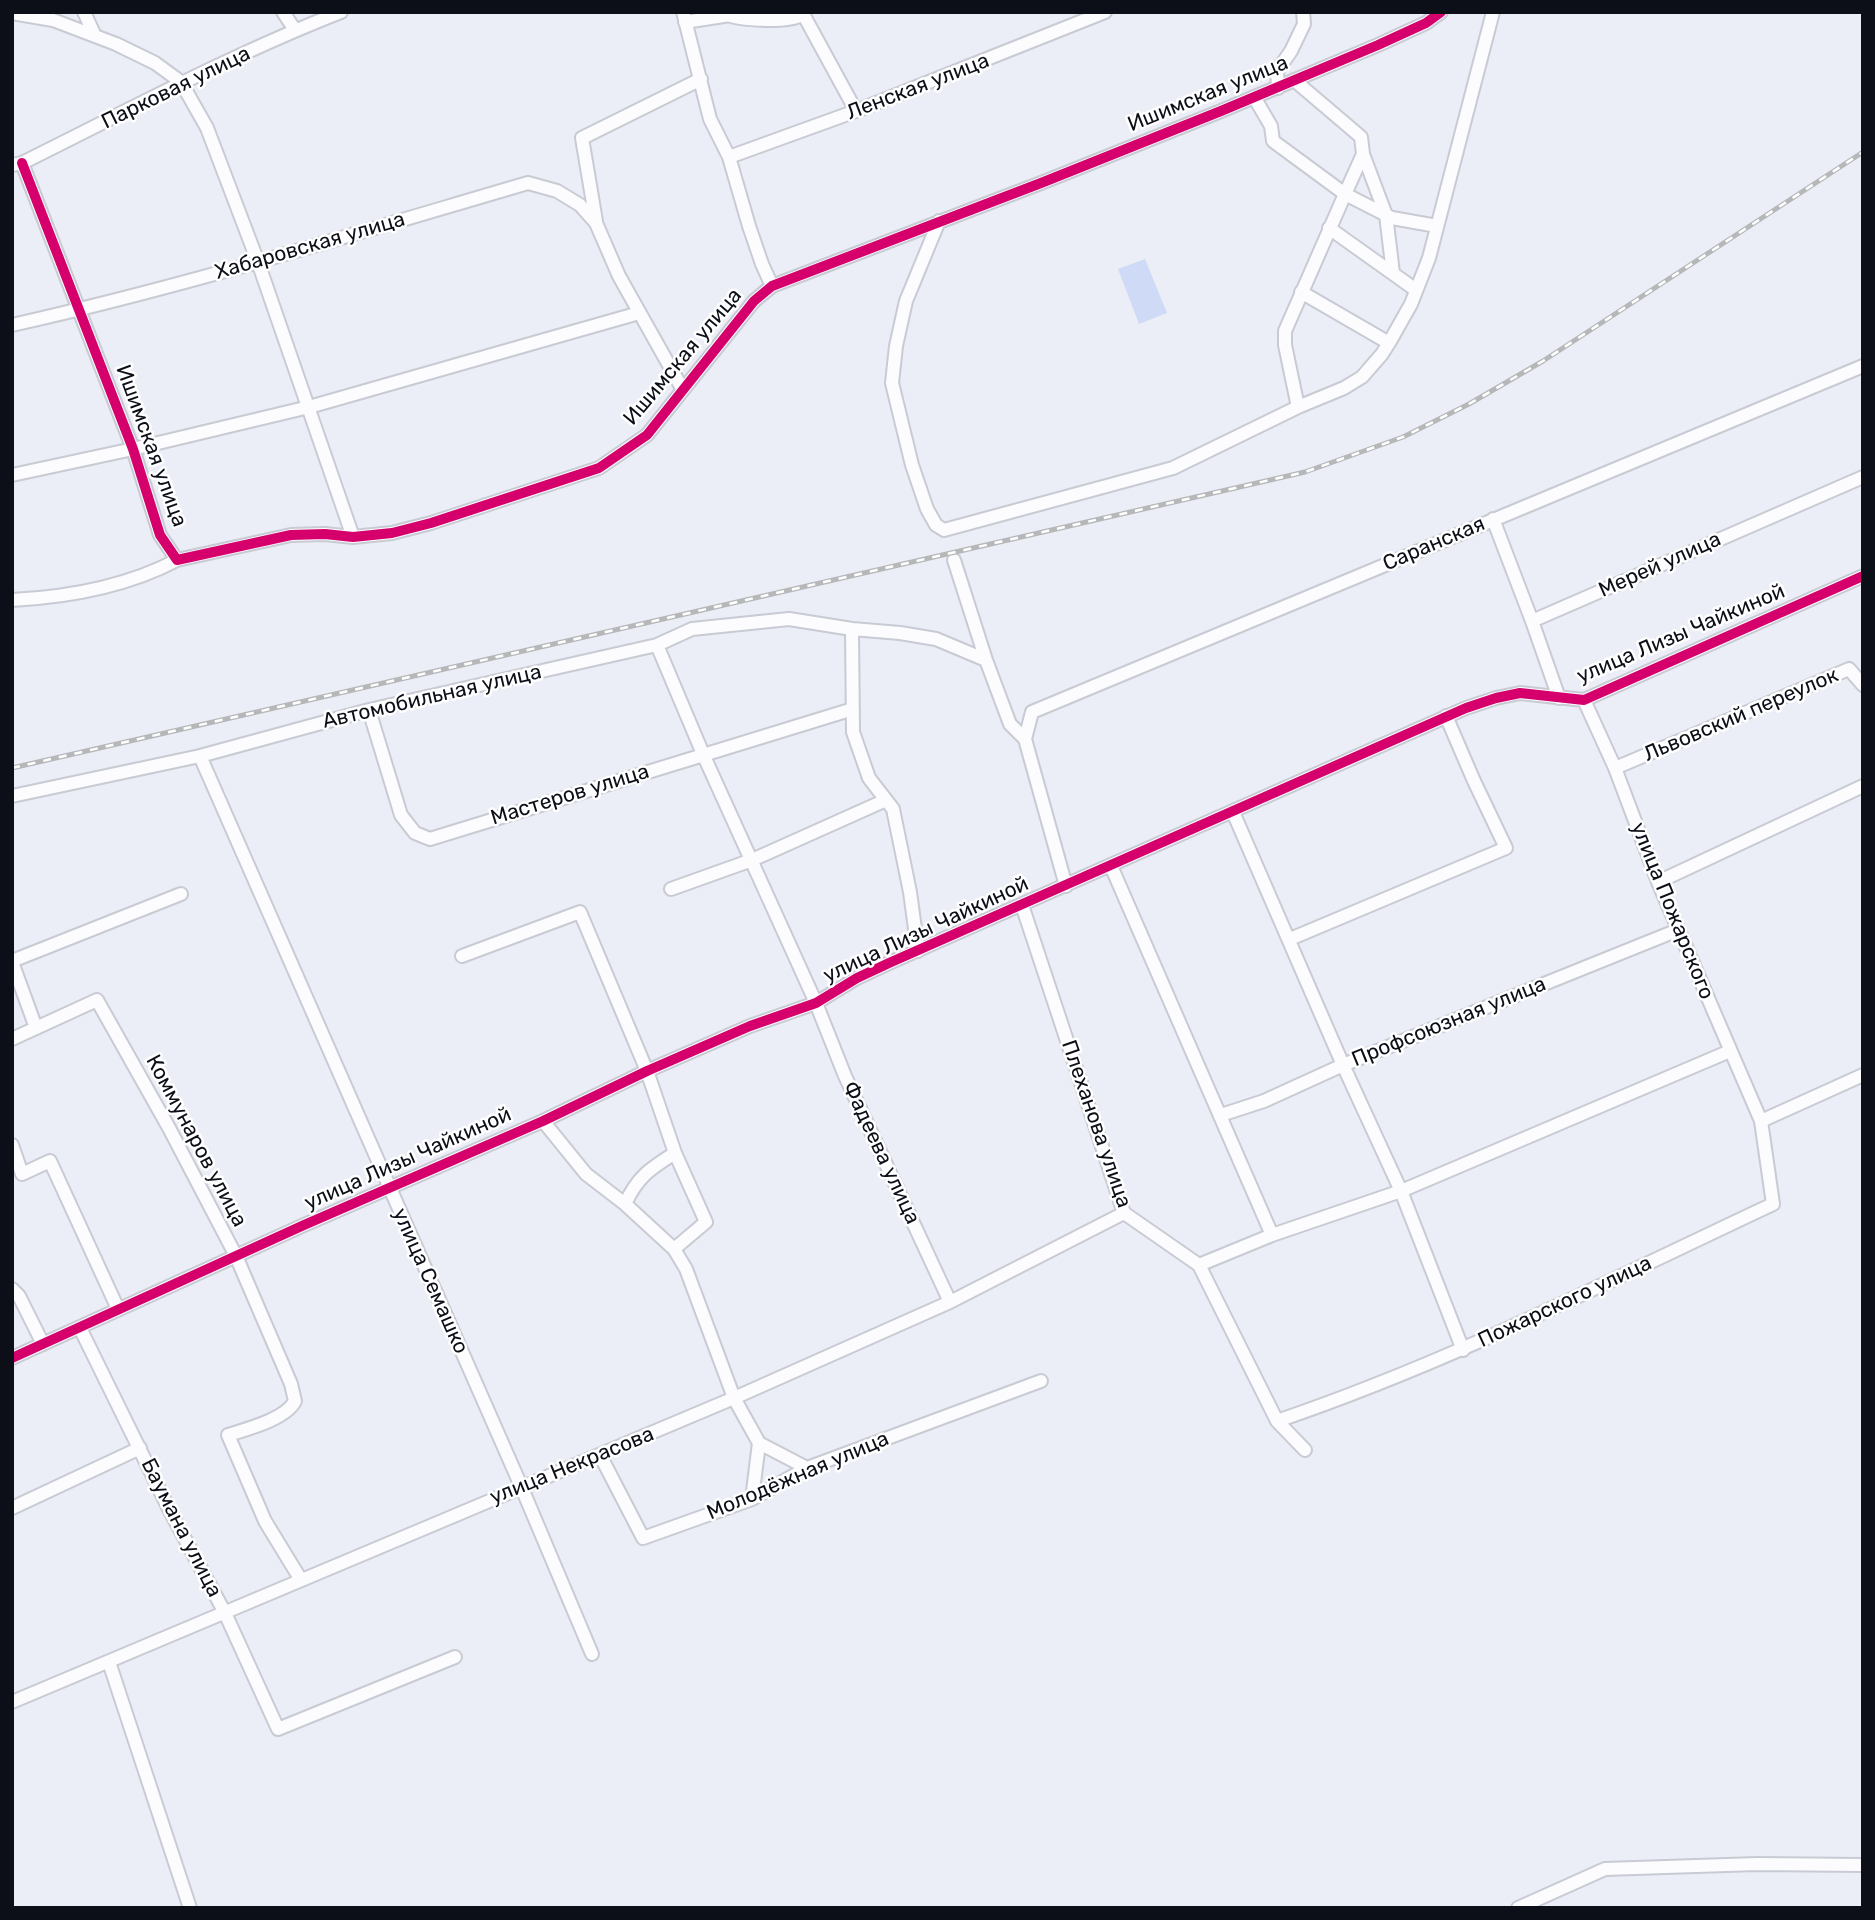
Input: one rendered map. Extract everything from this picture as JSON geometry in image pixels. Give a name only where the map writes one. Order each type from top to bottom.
[{"type":"street","points":[[84,12],[95,36]]},
{"type":"street","points":[[283,12],[295,30]]},
{"type":"street","name":"Парковая улица","points":[[17,164],[181,82],[341,12]]},
{"type":"street","points":[[755,12],[684,17],[710,118],[729,157],[753,239],[772,286]]},
{"type":"street","name":"Ленская улица","points":[[729,157],[856,111],[1105,12]]},
{"type":"street","points":[[1278,88],[1277,72],[1304,24],[1303,12]]},
{"type":"street","name":"Ишимская улица","points":[[17,164],[81,310],[133,449],[160,535],[177,560],[291,535],[325,534],[352,537],[392,533],[431,523],[599,468],[648,435],[754,301],[772,286],[1041,183],[1278,88],[1426,23],[1441,12]]},
{"type":"street","points":[[939,221],[906,301],[896,346],[892,383],[912,465],[927,509],[936,525],[944,530],[1173,468],[1298,407],[1344,388],[1362,377],[1382,354],[1416,290],[1429,258],[1493,12]]},
{"type":"street","points":[[12,13],[52,20],[95,36],[155,63],[181,82],[207,128],[258,262],[352,537]]},
{"type":"street","points":[[723,14],[788,19],[802,13],[856,111]]},
{"type":"street","name":"Хабаровская улица","points":[[683,390],[619,276],[596,223],[582,138],[701,79]]},
{"type":"street","points":[[1294,80],[1361,137],[1363,154],[1385,215],[1393,273]]},
{"type":"street","points":[[1254,97],[1270,126],[1273,141],[1345,194],[1385,215],[1437,226]]},
{"type":"street","points":[[1298,407],[1284,337],[1290,315],[1363,154]]},
{"type":"street","name":"Хабаровская улица","points":[[12,325],[81,310],[258,262],[528,183],[557,191],[580,205],[596,223]]},
{"type":"street","points":[[1329,228],[1416,290]]},
{"type":"street","points":[[1301,292],[1389,343]]},
{"type":"street","name":"Ишимская улица","points":[[12,475],[309,407],[639,313]]},
{"type":"street","name":"Саранская","points":[[1024,740],[1032,712],[1863,366]]},
{"type":"street","name":"Мерей улица","points":[[1532,621],[1863,477]]},
{"type":"street","points":[[1493,519],[1559,698]]},
{"type":"street","points":[[12,600],[116,586],[149,575],[177,560]]},
{"type":"street","points":[[954,560],[1010,724],[1024,740],[1066,886]]},
{"type":"street","name":"улица Лизы Чайкиной","points":[[12,1358],[543,1121],[647,1071],[750,1026],[816,1003],[857,978],[1446,716],[1496,698],[1520,693],[1584,700],[1863,576]]},
{"type":"street","name":"Автомобильная улица","points":[[12,796],[200,756],[369,710],[657,645],[692,629],[789,618],[936,639],[986,660]]},
{"type":"street","points":[[852,629],[853,732],[869,778],[893,809],[910,892],[918,951]]},
{"type":"street","name":"Фадеева улица","points":[[657,645],[703,754],[816,1003],[845,1076],[950,1302]]},
{"type":"street","name":"Львовский переулок","points":[[1615,768],[1849,669],[1863,685]]},
{"type":"street","name":"улица Пожарского","points":[[1584,700],[1615,768],[1678,930],[1761,1121]]},
{"type":"street","name":"Мастеров улица","points":[[369,710],[401,815],[415,833],[430,839],[853,709]]},
{"type":"street","points":[[1290,939],[1506,848],[1446,716]]},
{"type":"street","name":"улица Семашко","points":[[200,756],[521,1486],[592,1654]]},
{"type":"street","points":[[1658,882],[1863,786]]},
{"type":"street","points":[[671,889],[752,860],[886,800]]},
{"type":"street","points":[[1233,812],[1401,1191],[1463,1350]]},
{"type":"street","points":[[1111,866],[1272,1235]]},
{"type":"street","points":[[36,1028],[12,962],[181,894]]},
{"type":"street","name":"Плеханова улица","points":[[1022,905],[1124,1213],[1199,1265],[1276,1421],[1305,1450]]},
{"type":"street","points":[[462,956],[580,912],[647,1071],[676,1153],[706,1222],[674,1249]]},
{"type":"street","name":"Профсоюзная улица","points":[[1221,1115],[1264,1101],[1343,1065],[1678,930]]},
{"type":"street","name":"Коммунаров улица","points":[[12,1039],[97,1000],[169,1128],[236,1256],[291,1384],[295,1401],[292,1407],[268,1421],[228,1435],[265,1521],[301,1580]]},
{"type":"street","points":[[1199,1265],[1272,1235],[1401,1191],[1730,1051]]},
{"type":"street","points":[[1761,1121],[1863,1074]]},
{"type":"street","points":[[543,1121],[586,1174],[625,1204],[674,1249],[686,1269],[733,1398],[759,1443],[807,1468]]},
{"type":"street","name":"Пожарского улица","points":[[1276,1421],[1339,1400],[1463,1350],[1773,1204],[1761,1121]]},
{"type":"street","points":[[12,1144],[22,1174],[50,1161],[118,1309]]},
{"type":"street","points":[[625,1204],[634,1185],[647,1171],[676,1153]]},
{"type":"street","name":"улица Некрасова","points":[[12,1702],[733,1398],[950,1302],[1124,1213]]},
{"type":"street","points":[[12,1289],[19,1296],[43,1345]]},
{"type":"street","name":"Баумана улица","points":[[80,1328],[225,1613],[278,1730],[455,1657]]},
{"type":"street","name":"Молодёжная улица","points":[[600,1455],[643,1538],[752,1499],[807,1468],[1041,1381]]},
{"type":"street","points":[[752,1499],[759,1443]]},
{"type":"street","points":[[12,1508],[140,1448]]},
{"type":"street","points":[[109,1662],[190,1908]]},
{"type":"street","points":[[1518,1908],[1605,1869],[1756,1864],[1863,1865]]},
{"type":"shaded area","points":[[1145,259],[1167,313],[1139,324],[1118,269]]},
{"type":"railway","points":[[12,768],[1305,472],[1403,437],[1469,404],[1543,361],[1863,152]]},
{"type":"cycle path","points":[[22,163],[133,449],[160,535],[177,560],[291,535],[353,537],[392,533],[431,523],[599,468],[647,435],[754,301],[772,286],[1221,111],[1378,45],[1426,23],[1441,12]]},
{"type":"cycle path","points":[[12,1358],[304,1225],[543,1121],[647,1071],[750,1026],[816,1003],[857,978],[889,963],[1466,708],[1520,693],[1584,700],[1863,576]]}]
